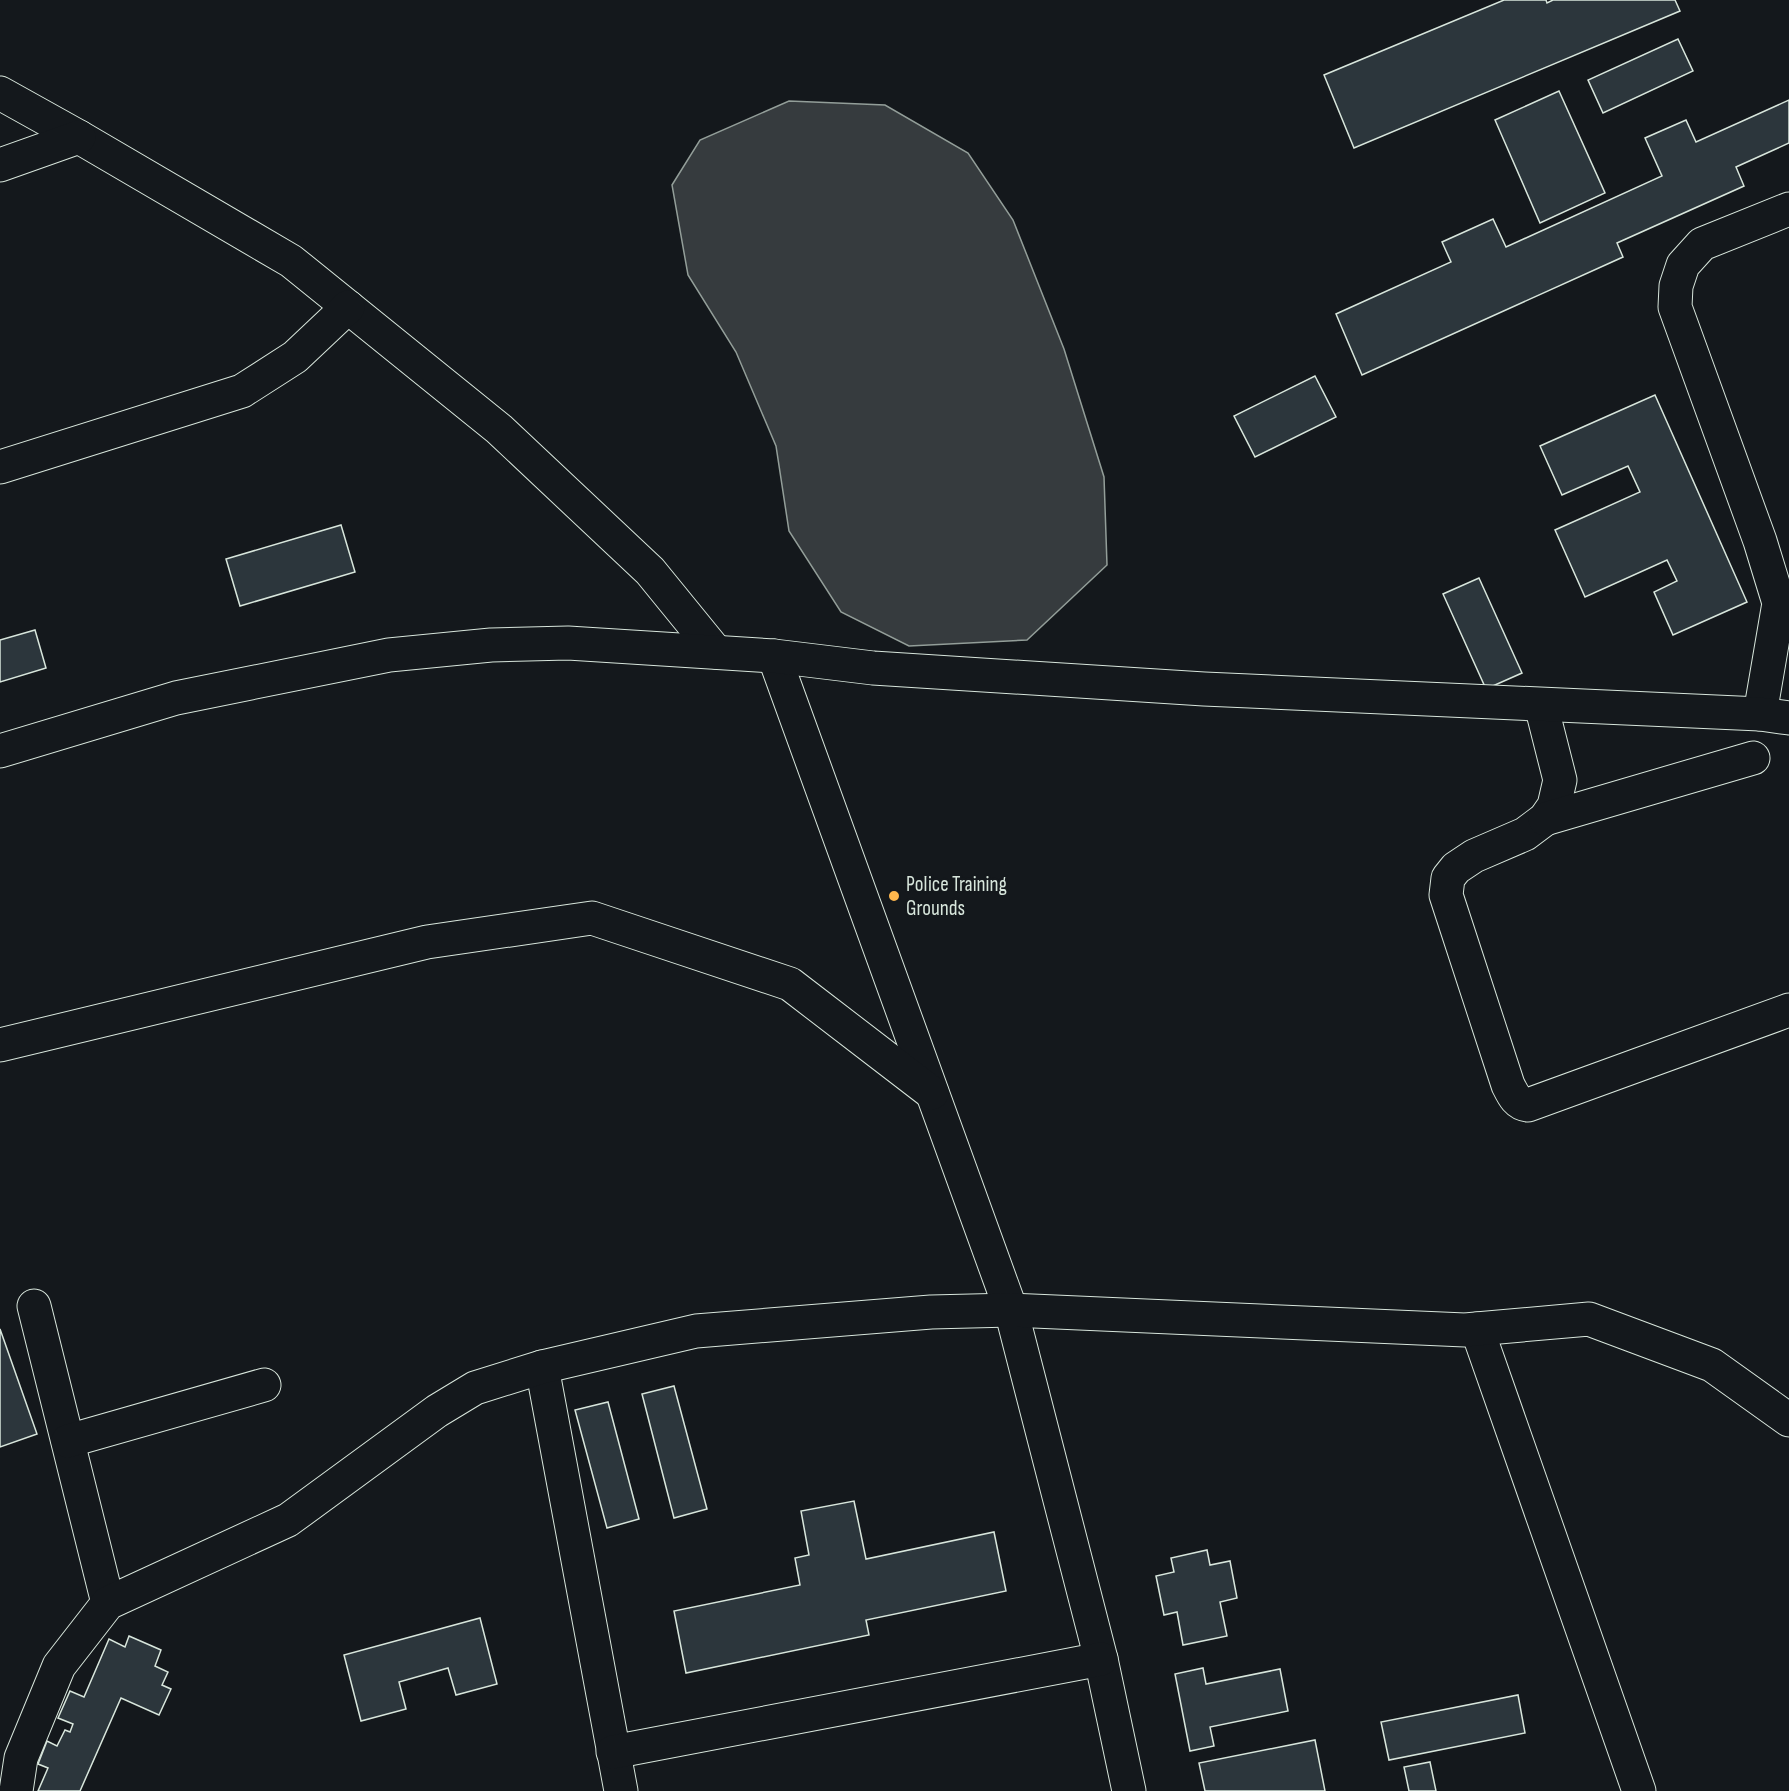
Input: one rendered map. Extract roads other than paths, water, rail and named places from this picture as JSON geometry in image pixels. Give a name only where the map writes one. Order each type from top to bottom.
[{"type":"street","points":[[0,93],[80,137],[291,261],[499,429],[650,570],[716,652]]},
{"type":"street","points":[[0,165],[80,137]]},
{"type":"street","points":[[0,751],[176,698],[389,655],[491,645],[568,643],[774,656],[873,668],[1204,689],[1775,716],[1779,603],[1760,541],[1676,307],[1676,286],[1683,265],[1702,244],[1789,209]]},
{"type":"street","points":[[0,467],[242,391],[295,357],[348,307]]},
{"type":"street","points":[[774,656],[1011,1310],[1101,1659],[1130,1791]]},
{"type":"street","points":[[1541,705],[1560,780],[1554,806],[1545,819],[1525,834],[1474,856],[1456,868],[1448,878],[1446,895],[1508,1085],[1516,1099],[1521,1104],[1528,1105],[1789,1010]]},
{"type":"street","points":[[1545,819],[1753,758]]},
{"type":"street","points":[[0,1045],[427,942],[592,918],[790,984],[932,1093]]},
{"type":"street","points":[[34,1306],[108,1603]]},
{"type":"street","points":[[16,1791],[21,1758],[59,1666],[108,1603],[288,1520],[437,1411],[475,1388],[542,1367],[696,1331],[930,1312],[1011,1310],[1465,1330],[1589,1319],[1712,1365],[1789,1420]]},
{"type":"street","points":[[1477,1329],[1640,1791]]},
{"type":"street","points":[[542,1367],[621,1791]]},
{"type":"street","points":[[68,1440],[264,1384]]},
{"type":"street","points":[[613,1752],[1101,1659]]},
{"type":"place","name":"Police Training Grounds","points":[[894,896]]}]
